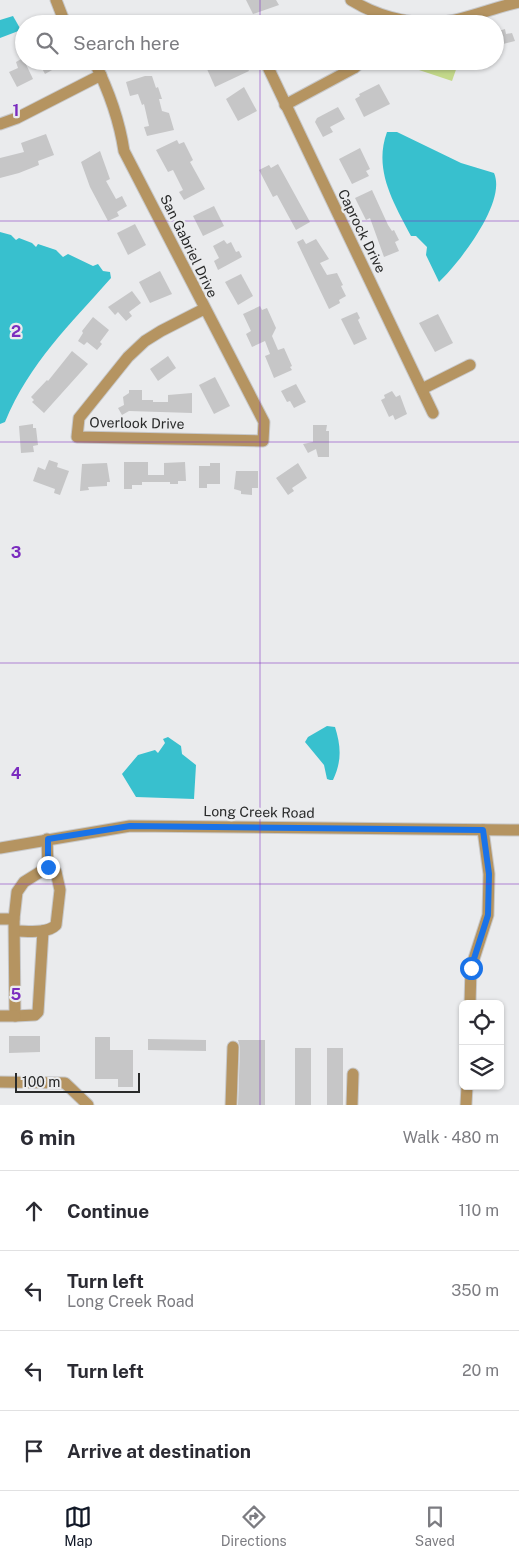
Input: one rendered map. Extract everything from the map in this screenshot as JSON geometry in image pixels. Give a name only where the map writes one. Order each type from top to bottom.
[{"type":"street","points":[[56,0],[63,15]]},
{"type":"street","points":[[351,0],[374,15]]},
{"type":"street","points":[[472,15],[519,2]]},
{"type":"street","name":"San Gabriel Drive","points":[[99,70],[119,119],[124,151],[264,422],[263,441]]},
{"type":"street","name":"Caprock Drive","points":[[269,70],[433,413]]},
{"type":"street","points":[[285,105],[350,70]]},
{"type":"street","points":[[0,124],[17,118],[101,74]]},
{"type":"street","name":"Overlook Drive","points":[[204,309],[161,330],[145,341],[128,357],[78,418],[77,437],[263,441]]},
{"type":"street","points":[[422,389],[470,365]]},
{"type":"street","name":"Long Creek Road","points":[[0,848],[130,826],[519,830]]},
{"type":"street","points":[[470,1000],[471,968],[488,915],[489,874],[483,830]]},
{"type":"street","points":[[48,839],[48,867]]},
{"type":"street","points":[[15,1016],[17,892],[24,882],[48,867]]},
{"type":"street","points":[[0,919],[15,925],[43,931],[52,929],[56,925],[60,890],[56,872],[48,867]]},
{"type":"street","points":[[0,1016],[35,1015],[38,1012],[43,931]]},
{"type":"street","points":[[231,1105],[233,1047]]},
{"type":"street","points":[[352,1105],[353,1074]]},
{"type":"street","points":[[0,1082],[65,1083],[81,1103]]},
{"type":"street","points":[[466,1105],[467,1090]]},
{"type":"green space","points":[[419,70],[456,70],[452,81]]},
{"type":"water","points":[[13,16],[15,20],[15,32],[0,38],[0,20]]},
{"type":"water","points":[[387,132],[397,132],[461,163],[494,173],[496,185],[494,200],[488,215],[469,247],[439,282],[426,255],[427,247],[416,236],[411,236],[387,186],[382,160]]},
{"type":"water","points":[[0,232],[11,235],[16,240],[19,238],[32,243],[36,247],[38,244],[56,250],[63,257],[68,254],[93,266],[98,264],[103,271],[110,272],[111,278],[38,363],[26,381],[5,422],[0,424]]},
{"type":"water","points":[[327,726],[335,727],[339,747],[338,766],[333,780],[327,779],[324,765],[305,742],[308,737]]},
{"type":"water","points":[[168,737],[181,746],[182,754],[196,765],[194,799],[136,797],[122,774],[138,755],[155,750],[158,753],[165,743],[163,739]]},
{"type":"building","points":[[246,0],[276,0],[279,5],[253,14]]},
{"type":"building","points":[[504,29],[506,34],[512,33],[515,41],[504,44]]},
{"type":"building","points":[[15,69],[29,70],[33,79],[17,87],[9,72]]},
{"type":"building","points":[[43,70],[52,70],[45,74]]},
{"type":"building","points":[[207,70],[249,71],[215,87]]},
{"type":"building","points":[[145,76],[152,76],[156,88],[158,87],[162,99],[159,99],[162,111],[169,113],[174,130],[147,136],[144,127],[149,126],[144,104],[142,105],[138,94],[130,96],[126,82]]},
{"type":"building","points":[[379,84],[390,104],[364,117],[355,99],[360,96],[359,94]]},
{"type":"building","points":[[244,87],[257,111],[238,121],[226,99]]},
{"type":"building","points":[[338,107],[345,119],[330,127],[333,132],[323,137],[315,122],[317,118]]},
{"type":"building","points":[[46,134],[54,155],[38,161],[39,165],[0,178],[0,158],[24,152],[21,143]]},
{"type":"building","points":[[177,140],[179,144],[184,142],[193,160],[190,162],[205,189],[184,200],[179,192],[183,190],[173,170],[168,172],[156,150]]},
{"type":"building","points":[[360,148],[370,169],[366,171],[369,176],[352,184],[339,159]]},
{"type":"building","points":[[100,151],[110,179],[106,181],[116,199],[122,196],[127,206],[117,212],[119,216],[108,221],[90,187],[81,162]]},
{"type":"building","points":[[278,164],[310,222],[296,230],[277,195],[273,197],[259,170],[269,165],[271,168]]},
{"type":"building","points":[[372,190],[388,225],[392,231],[394,230],[399,240],[395,242],[399,251],[384,257],[370,218],[366,220],[355,198]]},
{"type":"building","points":[[214,206],[224,226],[203,236],[193,216]]},
{"type":"building","points":[[135,224],[146,245],[128,255],[117,233]]},
{"type":"building","points":[[303,239],[306,244],[316,239],[329,259],[320,263],[327,275],[337,273],[343,285],[341,286],[346,296],[339,300],[340,303],[329,309],[297,242]]},
{"type":"building","points":[[224,240],[227,244],[231,242],[236,252],[239,251],[242,257],[218,270],[214,261],[219,258],[213,246]]},
{"type":"building","points":[[160,271],[172,294],[150,303],[139,282]]},
{"type":"building","points":[[241,274],[253,296],[238,305],[225,282]]},
{"type":"building","points":[[132,291],[141,303],[129,312],[132,316],[126,321],[118,312],[115,315],[108,307]]},
{"type":"building","points":[[260,306],[262,310],[267,308],[276,328],[272,336],[278,350],[284,348],[292,366],[290,367],[292,370],[274,378],[265,356],[270,354],[265,341],[252,347],[246,334],[251,331],[243,314]]},
{"type":"building","points":[[357,312],[360,318],[358,320],[367,339],[354,345],[341,319]]},
{"type":"building","points":[[438,314],[453,343],[435,352],[419,323]]},
{"type":"building","points":[[93,317],[109,330],[100,342],[102,344],[97,350],[87,342],[84,345],[78,341],[83,333],[82,331]]},
{"type":"building","points":[[72,351],[88,364],[44,413],[32,402],[34,400],[31,397],[48,381]]},
{"type":"building","points":[[168,356],[176,368],[158,381],[150,369]]},
{"type":"building","points":[[215,377],[230,406],[214,414],[199,385]]},
{"type":"building","points":[[296,384],[306,402],[294,408],[290,401],[287,402],[281,391]]},
{"type":"building","points":[[129,390],[142,390],[142,400],[153,400],[153,402],[168,402],[168,395],[192,393],[192,413],[129,411],[122,415],[118,408],[124,405],[123,397],[129,393]]},
{"type":"building","points":[[392,391],[396,397],[400,395],[407,414],[395,420],[393,415],[389,417],[381,400],[385,398],[384,395]]},
{"type":"building","points":[[33,424],[33,428],[36,428],[38,445],[33,446],[34,452],[21,453],[19,426]]},
{"type":"building","points":[[313,425],[327,425],[326,431],[329,431],[329,457],[318,457],[316,449],[308,453],[303,444],[313,442]]},
{"type":"building","points":[[49,460],[58,463],[57,467],[69,471],[60,495],[54,493],[55,489],[33,481],[38,467],[45,470]]},
{"type":"building","points":[[124,462],[148,462],[148,475],[164,475],[164,463],[185,462],[186,481],[178,481],[178,484],[170,484],[170,482],[142,482],[142,485],[132,485],[132,489],[124,489]]},
{"type":"building","points":[[107,463],[110,482],[107,482],[107,486],[88,487],[89,490],[80,491],[82,464]]},
{"type":"building","points":[[210,463],[220,463],[220,484],[207,484],[207,488],[199,488],[199,466],[210,466]]},
{"type":"building","points":[[298,463],[307,478],[292,488],[294,491],[288,495],[276,478]]},
{"type":"building","points":[[236,471],[258,471],[258,488],[252,488],[252,495],[241,494],[241,491],[234,489]]},
{"type":"building","points":[[9,1036],[40,1036],[40,1052],[9,1053]]},
{"type":"building","points":[[95,1037],[110,1037],[110,1050],[133,1050],[133,1087],[118,1087],[118,1079],[95,1079]]},
{"type":"building","points":[[148,1039],[206,1040],[206,1051],[148,1050]]},
{"type":"building","points":[[238,1040],[265,1040],[265,1105],[238,1105],[240,1047]]},
{"type":"building","points":[[295,1048],[311,1048],[311,1105],[295,1105]]},
{"type":"building","points":[[327,1048],[343,1048],[343,1105],[327,1105]]},
{"type":"route","points":[[48,867],[48,839],[130,826],[483,830],[489,874],[488,915],[471,968]]}]
